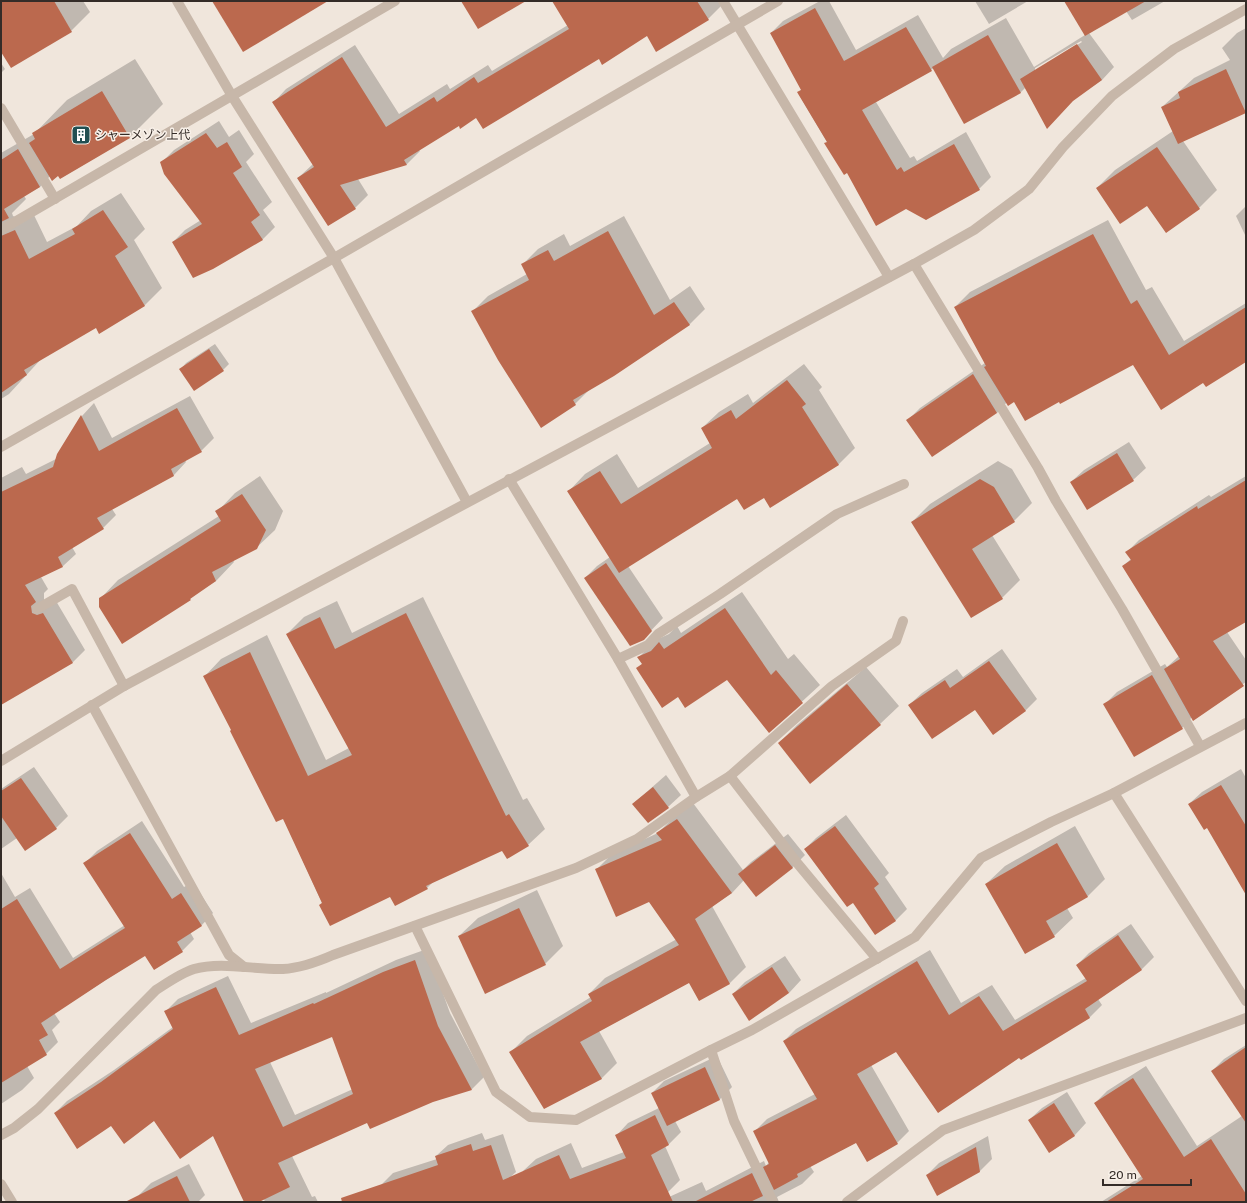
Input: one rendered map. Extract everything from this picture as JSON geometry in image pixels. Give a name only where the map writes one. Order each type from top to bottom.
[{"type":"street","points":[[177,1],[232,96],[334,258],[467,502]]},
{"type":"street","points":[[1,230],[395,1]]},
{"type":"street","points":[[723,1],[889,277]]},
{"type":"street","points":[[1,447],[334,258],[778,1]]},
{"type":"street","points":[[1,761],[124,686],[914,264],[974,230],[1029,189],[1063,147],[1112,96],[1174,49],[1246,9]]},
{"type":"street","points":[[1,108],[55,199]]},
{"type":"street","points":[[914,264],[1038,468],[1200,746]]},
{"type":"street","points":[[509,479],[618,659],[696,797]]},
{"type":"street","points":[[618,659],[648,645],[658,634],[720,594],[837,514],[904,484]]},
{"type":"street","points":[[37,609],[72,589],[124,686]]},
{"type":"street","points":[[1,1135],[14,1128],[38,1109],[156,990],[193,969],[215,966],[284,969],[312,964],[333,955],[583,865],[637,839],[696,797],[730,776],[832,686],[896,641],[903,621]]},
{"type":"street","points":[[92,705],[229,954],[244,967]]},
{"type":"street","points":[[415,926],[496,1092],[530,1117],[576,1120],[752,1030],[915,937],[981,858],[1051,822],[1114,793],[1200,746],[1246,723]]},
{"type":"street","points":[[730,776],[798,864],[877,959]]},
{"type":"street","points":[[1114,793],[1246,1002]]},
{"type":"street","points":[[847,1202],[943,1130],[1246,1018]]},
{"type":"street","points":[[711,1050],[734,1121],[773,1202]]},
{"type":"street","points":[[1,1184],[12,1202]]},
{"type":"building","points":[[1,1],[54,1],[72,32],[11,68],[1,52]]},
{"type":"building","points":[[212,1],[328,1],[243,52]]},
{"type":"building","points":[[461,1],[526,1],[478,29]]},
{"type":"building","points":[[552,1],[697,1],[709,20],[656,52],[647,36],[602,65],[599,59],[483,129],[476,118],[460,129],[459,126],[404,160],[407,165],[340,185],[356,209],[328,226],[297,178],[314,167],[272,102],[342,57],[386,127],[434,97],[437,102],[474,77],[478,83],[569,29]]},
{"type":"building","points":[[1064,1],[1146,1],[1085,36]]},
{"type":"building","points":[[815,8],[844,61],[906,27],[932,71],[862,110],[897,170],[901,167],[904,172],[954,144],[980,190],[926,220],[906,209],[876,226],[847,173],[844,175],[824,143],[827,142],[797,92],[801,90],[770,33]]},
{"type":"building","points":[[988,35],[1021,93],[964,124],[932,67]]},
{"type":"building","points":[[1077,44],[1102,80],[1073,101],[1047,129],[1020,79]]},
{"type":"building","points":[[1226,69],[1246,113],[1178,144],[1161,107],[1180,98],[1178,92]]},
{"type":"building","name":"シャーメゾン上代","points":[[102,91],[130,138],[60,179],[58,176],[52,181],[29,143],[35,139],[32,133]]},
{"type":"building","points":[[206,133],[217,148],[227,142],[242,167],[233,173],[260,215],[251,222],[263,240],[213,269],[193,278],[172,242],[202,224],[164,174],[160,162]]},
{"type":"building","points":[[1157,147],[1200,209],[1166,233],[1147,206],[1120,224],[1096,188]]},
{"type":"building","points":[[18,149],[40,187],[4,209],[9,218],[1,222],[1,160]]},
{"type":"building","points":[[103,210],[128,247],[115,256],[145,306],[99,334],[96,328],[24,370],[27,375],[1,393],[1,236],[15,230],[29,259],[75,234],[72,229]]},
{"type":"building","points":[[608,231],[654,315],[674,302],[690,325],[614,376],[573,400],[576,405],[541,428],[498,360],[471,311],[529,280],[521,264],[548,250],[554,261]]},
{"type":"building","points":[[1093,234],[1131,304],[1137,300],[1169,355],[1246,307],[1246,362],[1206,387],[1203,383],[1161,410],[1133,365],[1060,404],[1059,402],[1025,421],[1014,402],[1008,406],[984,367],[986,366],[954,307]]},
{"type":"building","points":[[209,349],[224,371],[194,391],[179,369]]},
{"type":"building","points":[[973,374],[997,413],[932,457],[906,420]]},
{"type":"building","points":[[787,380],[806,404],[802,407],[839,465],[770,508],[764,498],[744,510],[737,499],[619,573],[567,491],[600,471],[621,504],[712,448],[701,428],[731,410],[736,419]]},
{"type":"building","points":[[177,408],[202,452],[171,469],[174,476],[97,518],[104,529],[58,557],[63,567],[25,585],[36,602],[31,606],[32,613],[37,615],[43,613],[73,663],[1,705],[1,492],[53,467],[57,454],[81,415],[99,451]]},
{"type":"building","points":[[1117,453],[1134,481],[1087,510],[1070,482]]},
{"type":"building","points":[[980,479],[994,487],[1015,522],[972,549],[1003,599],[971,618],[911,522]]},
{"type":"building","points":[[1246,480],[1246,622],[1213,641],[1244,686],[1193,721],[1164,669],[1180,659],[1122,566],[1131,560],[1125,552],[1197,506],[1198,509]]},
{"type":"building","points":[[242,494],[266,530],[257,549],[212,572],[216,581],[190,599],[191,600],[122,644],[99,607],[99,598],[221,521],[215,511]]},
{"type":"building","points":[[606,563],[652,631],[644,640],[630,646],[584,578]]},
{"type":"building","points":[[725,608],[771,675],[776,670],[803,703],[769,733],[727,680],[685,708],[678,697],[662,708],[636,668],[642,664],[637,657],[651,651],[659,642],[664,649]]},
{"type":"building","points":[[406,613],[506,816],[509,814],[529,846],[507,859],[502,851],[426,886],[428,889],[395,906],[390,897],[330,926],[319,905],[322,903],[283,819],[276,822],[203,676],[250,652],[308,776],[352,755],[286,634],[320,617],[335,649]]},
{"type":"building","points":[[989,661],[1026,711],[993,735],[975,710],[932,739],[908,705],[945,680],[950,688]]},
{"type":"building","points":[[1152,675],[1183,729],[1134,757],[1103,704]]},
{"type":"building","points":[[847,684],[881,725],[810,784],[778,743]]},
{"type":"building","points":[[21,778],[57,829],[25,851],[1,816],[1,791]]},
{"type":"building","points":[[1221,785],[1246,826],[1246,895],[1207,828],[1204,830],[1188,804]]},
{"type":"building","points":[[653,787],[669,808],[648,823],[632,804]]},
{"type":"building","points":[[677,819],[732,893],[695,919],[730,984],[699,1001],[689,983],[580,1042],[602,1079],[544,1109],[509,1052],[592,1001],[588,994],[679,945],[649,902],[616,917],[595,869],[662,840],[656,833]]},
{"type":"building","points":[[835,826],[879,884],[874,888],[896,921],[875,935],[853,903],[847,907],[804,849]]},
{"type":"building","points":[[130,833],[172,899],[181,893],[202,926],[177,942],[183,952],[154,970],[145,956],[41,1023],[48,1035],[39,1040],[47,1055],[1,1083],[1,909],[17,899],[60,969],[125,928],[83,863]]},
{"type":"building","points":[[1057,843],[1088,897],[1046,921],[1055,937],[1025,954],[985,884]]},
{"type":"building","points":[[775,845],[793,868],[756,897],[738,874]]},
{"type":"building","points":[[519,908],[546,965],[485,994],[458,936]]},
{"type":"building","points":[[1118,935],[1142,970],[1085,1009],[1090,1018],[1021,1060],[1019,1058],[938,1113],[896,1052],[857,1074],[898,1144],[867,1162],[856,1143],[797,1174],[798,1177],[774,1190],[763,1167],[769,1164],[753,1131],[817,1099],[783,1041],[917,961],[949,1015],[979,996],[1003,1031],[1087,981],[1076,965]]},
{"type":"building","points":[[415,960],[438,1026],[472,1090],[433,1102],[370,1129],[367,1123],[278,1163],[290,1187],[259,1202],[244,1202],[213,1136],[180,1159],[154,1121],[124,1144],[111,1126],[77,1149],[54,1113],[101,1082],[173,1029],[164,1011],[216,987],[239,1035],[313,1003],[314,1004],[383,972]],"holes":[[[332,1037],[353,1094],[283,1127],[255,1069]]]},
{"type":"building","points":[[772,967],[789,993],[749,1021],[732,994]]},
{"type":"building","points":[[1246,1047],[1246,1123],[1211,1071]]},
{"type":"building","points":[[705,1067],[720,1100],[667,1126],[651,1093]]},
{"type":"building","points":[[1133,1078],[1184,1157],[1211,1139],[1246,1194],[1246,1202],[1106,1202],[1143,1179],[1094,1103]]},
{"type":"building","points":[[1054,1103],[1075,1136],[1049,1153],[1028,1120]]},
{"type":"building","points":[[655,1115],[669,1145],[651,1155],[673,1202],[342,1202],[341,1198],[438,1165],[435,1156],[471,1144],[473,1151],[491,1145],[503,1180],[559,1155],[570,1179],[626,1158],[615,1135]]},
{"type":"building","points":[[976,1147],[980,1172],[937,1196],[926,1175]]},
{"type":"building","points":[[752,1173],[763,1196],[750,1202],[694,1202]]},
{"type":"building","points":[[177,1176],[190,1202],[125,1202]]},
{"type":"place","name":"シャーメゾン上代","points":[[81,135]]}]
